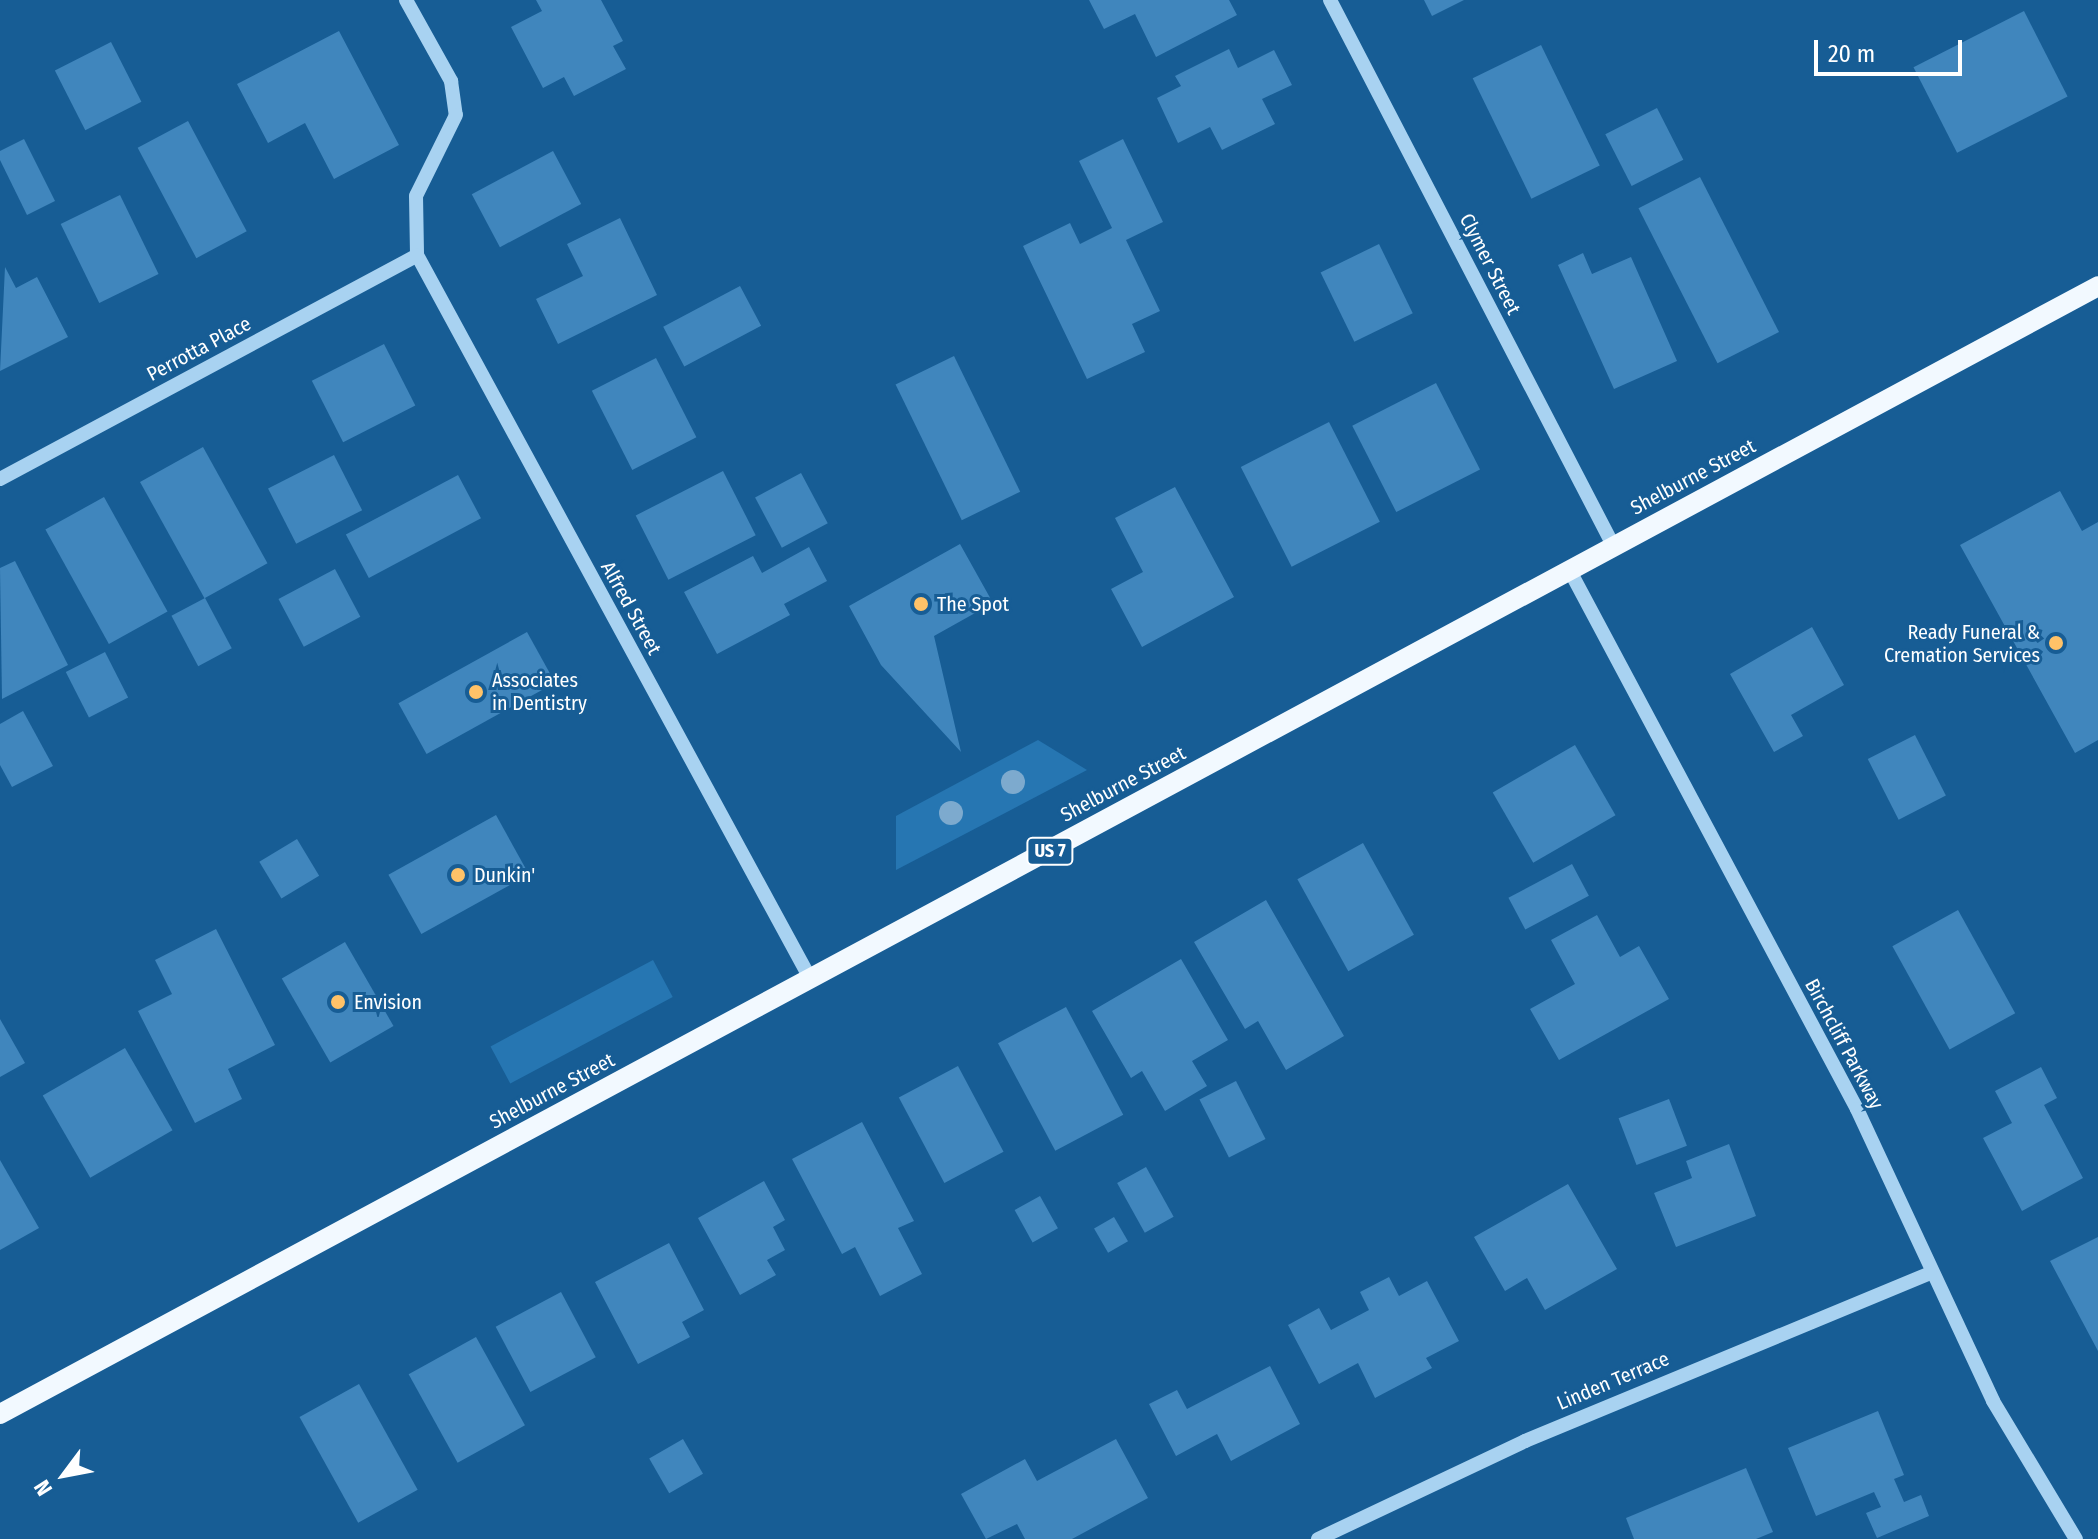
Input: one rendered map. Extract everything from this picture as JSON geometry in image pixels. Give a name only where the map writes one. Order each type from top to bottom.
[{"type":"main road","name":"Shelburne Street","points":[[0,1414],[2098,286]]},
{"type":"street","points":[[406,0],[451,81],[456,115],[416,196],[417,255]]},
{"type":"street","name":"Clymer Street","points":[[1330,0],[1614,547]]},
{"type":"street","name":"Perrotta Place","points":[[0,479],[417,255]]},
{"type":"street","name":"Alfred Street","points":[[417,255],[811,980]]},
{"type":"street","name":"Birchcliff Parkway","points":[[1570,571],[1857,1109],[1930,1273],[1993,1401],[2076,1539]]},
{"type":"street","name":"Linden Terrace","points":[[1318,1539],[1525,1441],[1930,1273]]},
{"type":"shaded area","points":[[1038,740],[1087,770],[896,870],[896,816]]},
{"type":"shaded area","points":[[653,960],[673,997],[510,1083],[491,1046]]},
{"type":"building","points":[[536,0],[601,0],[623,41],[613,46],[626,69],[574,96],[564,77],[543,88],[511,27],[542,11]]},
{"type":"building","points":[[1089,0],[1229,0],[1237,15],[1156,57],[1135,14],[1104,29]]},
{"type":"building","points":[[1424,0],[1464,0],[1432,16]]},
{"type":"building","points":[[2024,11],[2068,97],[1957,153],[1914,67]]},
{"type":"building","points":[[339,31],[399,145],[334,179],[305,123],[268,143],[237,84]]},
{"type":"building","points":[[111,42],[141,102],[85,130],[55,71]]},
{"type":"building","points":[[1541,45],[1600,165],[1531,199],[1473,78]]},
{"type":"building","points":[[1229,49],[1238,68],[1274,50],[1292,85],[1262,99],[1275,124],[1222,150],[1210,127],[1178,143],[1157,98],[1181,86],[1175,76]]},
{"type":"building","points":[[1657,108],[1683,160],[1632,186],[1605,134]]},
{"type":"building","points":[[188,121],[247,231],[196,258],[138,148]]},
{"type":"building","points":[[24,139],[55,201],[27,215],[0,160],[0,151]]},
{"type":"building","points":[[1123,139],[1163,222],[1126,240],[1160,311],[1132,324],[1145,352],[1087,379],[1023,246],[1070,223],[1080,244],[1112,228],[1079,161]]},
{"type":"building","points":[[553,151],[581,204],[500,247],[472,194]]},
{"type":"building","points":[[1700,177],[1779,332],[1718,363],[1639,208]]},
{"type":"building","points":[[120,195],[159,274],[99,303],[61,224]]},
{"type":"building","points":[[620,218],[657,295],[558,344],[536,299],[583,276],[567,244]]},
{"type":"building","points":[[1379,244],[1413,313],[1354,342],[1321,272]]},
{"type":"building","points":[[1583,253],[1592,274],[1631,257],[1677,361],[1614,389],[1558,265]]},
{"type":"building","points":[[5,267],[16,288],[37,277],[68,337],[0,371]]},
{"type":"building","points":[[740,286],[761,326],[684,367],[663,327]]},
{"type":"building","points":[[384,344],[415,405],[343,442],[312,381]]},
{"type":"building","points":[[954,356],[1020,492],[962,520],[896,384]]},
{"type":"building","points":[[656,358],[696,437],[632,470],[592,391]]},
{"type":"building","points":[[1436,383],[1480,469],[1396,512],[1352,426]]},
{"type":"building","points":[[1329,422],[1380,522],[1292,567],[1241,467]]},
{"type":"building","points":[[203,447],[267,563],[205,598],[140,482]]},
{"type":"building","points":[[334,455],[362,510],[296,544],[268,489]]},
{"type":"building","points":[[723,471],[756,535],[668,580],[636,515]]},
{"type":"building","points":[[801,473],[828,523],[782,548],[755,497]]},
{"type":"building","points":[[458,475],[481,518],[369,578],[346,535]]},
{"type":"building","points":[[1175,487],[1234,597],[1142,647],[1111,589],[1143,572],[1115,518]]},
{"type":"building","name":"Ready Funeral & Cremation Services","points":[[2060,491],[2082,531],[2098,522],[2098,740],[2075,753],[1960,545]]},
{"type":"building","points":[[104,497],[168,612],[109,644],[45,529]]},
{"type":"building","name":"The Spot","points":[[960,544],[993,603],[934,636],[961,752],[881,665],[849,606]]},
{"type":"building","points":[[809,547],[827,581],[784,604],[790,615],[717,654],[684,592],[753,556],[762,573]]},
{"type":"building","points":[[15,561],[68,665],[2,699],[0,568]]},
{"type":"building","points":[[335,569],[360,617],[304,647],[278,599]]},
{"type":"building","points":[[205,598],[232,648],[198,666],[171,616]]},
{"type":"building","points":[[1812,627],[1844,685],[1791,715],[1803,736],[1774,752],[1730,674]]},
{"type":"building","name":"Associates in Dentistry","points":[[527,632],[555,683],[427,754],[398,703]]},
{"type":"building","points":[[105,652],[128,697],[89,717],[66,672]]},
{"type":"building","points":[[23,711],[53,766],[12,787],[0,765],[0,724]]},
{"type":"building","points":[[1915,735],[1946,796],[1899,820],[1868,759]]},
{"type":"building","points":[[1575,745],[1616,815],[1533,863],[1493,793]]},
{"type":"building","name":"Dunkin'","points":[[496,815],[529,874],[421,934],[388,875]]},
{"type":"building","points":[[297,839],[319,876],[281,899],[259,862]]},
{"type":"building","points":[[1363,843],[1414,935],[1348,971],[1297,879]]},
{"type":"building","points":[[1572,864],[1589,896],[1525,930],[1508,898]]},
{"type":"building","points":[[1266,900],[1344,1036],[1286,1070],[1258,1021],[1245,1029],[1194,942]]},
{"type":"building","points":[[1958,910],[2015,1013],[1950,1050],[1892,946]]},
{"type":"building","points":[[1597,915],[1620,957],[1639,946],[1669,999],[1559,1060],[1530,1009],[1575,984],[1551,940]]},
{"type":"building","points":[[216,929],[275,1045],[228,1069],[242,1099],[195,1123],[138,1011],[172,994],[155,960]]},
{"type":"building","name":"Envision","points":[[345,942],[394,1026],[330,1063],[282,979]]},
{"type":"building","points":[[1181,959],[1228,1040],[1192,1061],[1207,1086],[1165,1111],[1142,1071],[1131,1078],[1092,1011]]},
{"type":"building","points":[[1066,1007],[1123,1115],[1055,1151],[998,1043]]},
{"type":"building","points":[[0,1019],[25,1063],[0,1077]]},
{"type":"building","points":[[125,1048],[172,1130],[90,1178],[43,1096]]},
{"type":"building","points":[[958,1066],[1004,1152],[944,1183],[899,1097]]},
{"type":"building","points":[[2041,1067],[2057,1098],[2044,1105],[2083,1178],[2022,1211],[1983,1138],[2012,1123],[1995,1091]]},
{"type":"building","points":[[1236,1081],[1266,1139],[1229,1158],[1199,1100]]},
{"type":"building","points":[[1669,1099],[1687,1146],[1637,1165],[1619,1118]]},
{"type":"building","points":[[862,1122],[914,1221],[898,1228],[922,1274],[880,1296],[855,1247],[842,1254],[792,1159]]},
{"type":"building","points":[[1729,1144],[1756,1216],[1676,1247],[1654,1193],[1692,1178],[1686,1161]]},
{"type":"building","points":[[0,1160],[39,1228],[0,1250]]},
{"type":"building","points":[[1146,1167],[1174,1217],[1145,1233],[1117,1183]]},
{"type":"building","points":[[764,1181],[785,1220],[773,1227],[785,1250],[767,1260],[776,1275],[740,1295],[698,1218]]},
{"type":"building","points":[[1568,1184],[1617,1269],[1545,1310],[1527,1278],[1505,1291],[1474,1237]]},
{"type":"building","points":[[1040,1196],[1058,1228],[1033,1242],[1015,1210]]},
{"type":"building","points":[[1114,1217],[1128,1241],[1108,1253],[1094,1228]]},
{"type":"building","points":[[2098,1237],[2098,1351],[2050,1261]]},
{"type":"building","points":[[669,1243],[704,1310],[682,1322],[690,1337],[638,1364],[595,1282]]},
{"type":"building","points":[[1389,1277],[1399,1296],[1427,1281],[1459,1341],[1426,1358],[1432,1368],[1375,1398],[1358,1363],[1319,1384],[1288,1325],[1319,1308],[1331,1330],[1369,1310],[1360,1292]]},
{"type":"building","points":[[561,1292],[596,1357],[530,1392],[496,1327]]},
{"type":"building","points":[[476,1337],[525,1425],[458,1463],[409,1374]]},
{"type":"building","points":[[1270,1366],[1300,1424],[1231,1461],[1217,1434],[1176,1456],[1149,1404],[1177,1390],[1187,1409]]},
{"type":"building","points":[[359,1384],[418,1490],[358,1523],[300,1417]]},
{"type":"building","points":[[1878,1411],[1904,1475],[1894,1479],[1904,1502],[1921,1495],[1929,1516],[1877,1538],[1866,1513],[1881,1507],[1874,1492],[1816,1516],[1788,1448]]},
{"type":"building","points":[[683,1439],[703,1474],[669,1493],[649,1458]]},
{"type":"building","points":[[1116,1439],[1148,1498],[1072,1539],[1025,1539],[1017,1524],[986,1539],[961,1494],[1025,1459],[1037,1481]]},
{"type":"building","points":[[1746,1468],[1773,1532],[1756,1539],[1634,1539],[1626,1518]]},
{"type":"place","name":"The Spot","points":[[921,604]]},
{"type":"place","name":"Ready Funeral & Cremation Services","points":[[2056,643]]},
{"type":"place","name":"Associates in Dentistry","points":[[476,692]]},
{"type":"place","name":"Dunkin'","points":[[458,875]]},
{"type":"place","name":"Envision","points":[[338,1002]]}]
